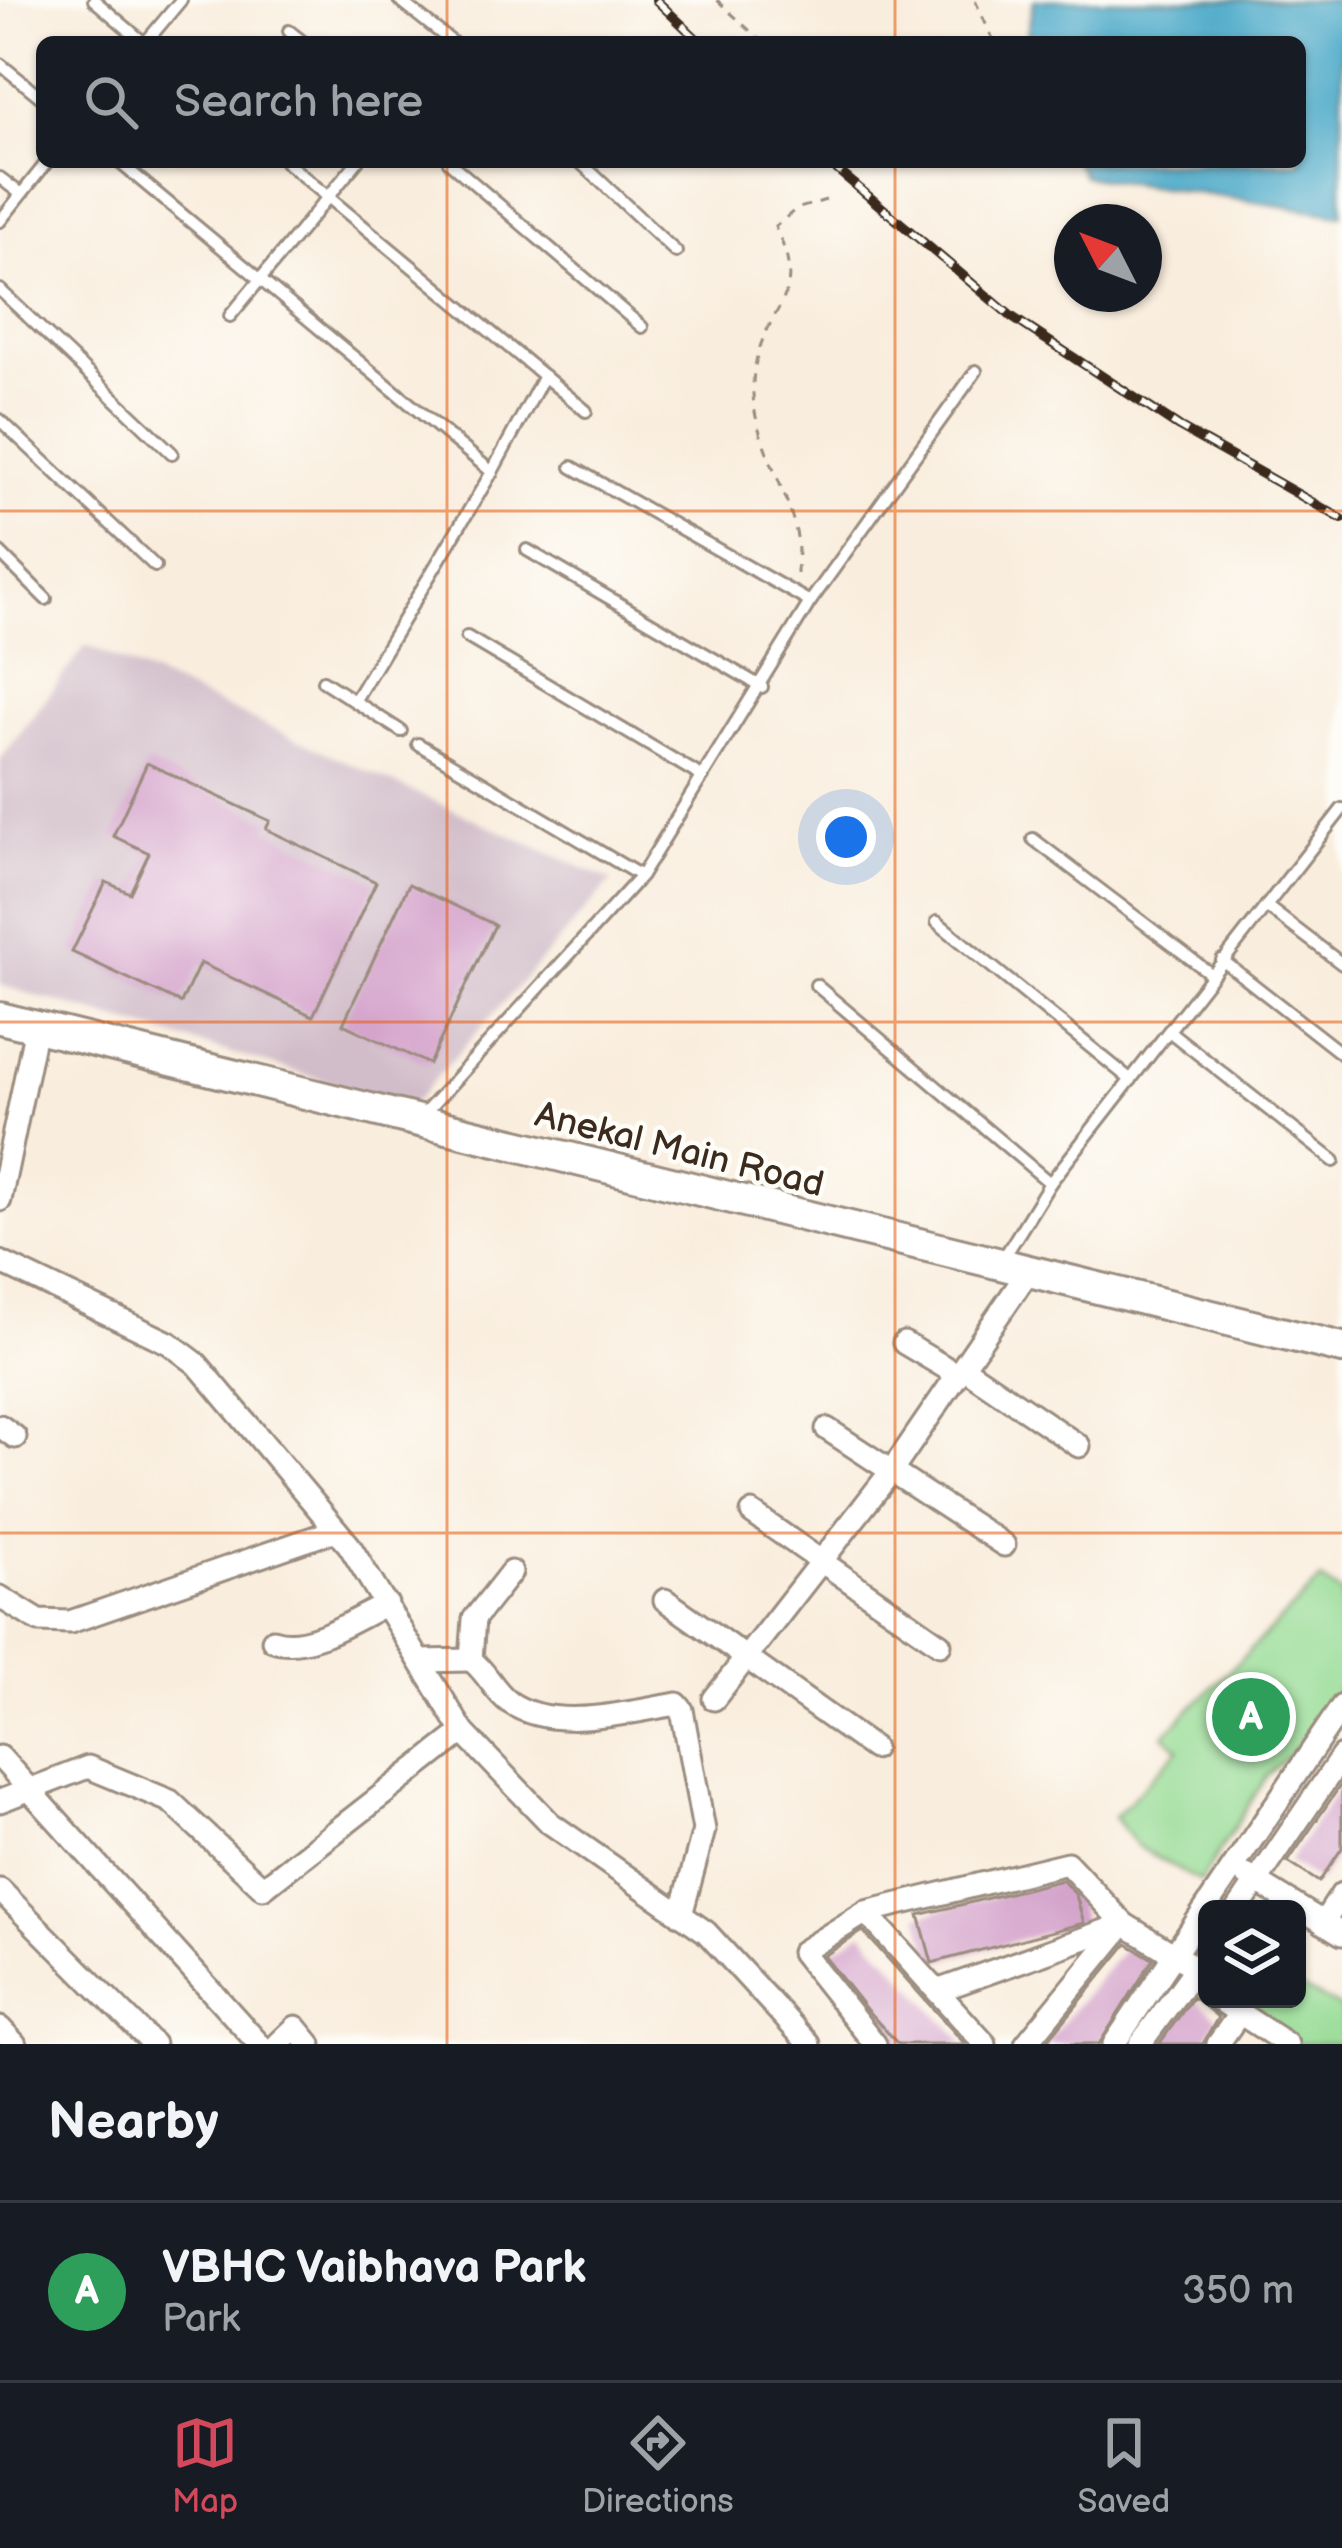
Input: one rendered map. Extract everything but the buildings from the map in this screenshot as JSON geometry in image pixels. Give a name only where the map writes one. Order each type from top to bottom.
[{"type":"main road","name":"Anekal Main Road","points":[[0,1018],[1342,1348]]},
{"type":"street","points":[[0,1200],[36,1027]]},
{"type":"street","points":[[0,1262],[169,1343],[197,1364],[336,1530],[387,1604],[463,1732],[550,1823],[681,1915],[743,1969],[809,2044]]},
{"type":"street","points":[[714,1700],[893,1469],[961,1371],[1014,1270]]},
{"type":"street","points":[[904,1343],[961,1371],[1078,1446]]},
{"type":"street","points":[[827,1429],[1004,1544]]},
{"type":"street","points":[[752,1514],[940,1644]]},
{"type":"street","points":[[0,1597],[40,1621],[70,1622],[336,1530]]},
{"type":"street","points":[[511,1572],[474,1619],[471,1660],[507,1701],[535,1712],[598,1716],[680,1706],[704,1830],[681,1915]]},
{"type":"street","points":[[665,1600],[873,1748]]},
{"type":"street","points":[[273,1640],[288,1646],[309,1640],[387,1604]]},
{"type":"street","points":[[422,1661],[471,1660]]},
{"type":"street","points":[[1114,2044],[1342,1706]]},
{"type":"street","points":[[11,1793],[88,1767],[170,1802],[263,1888],[463,1732]]},
{"type":"street","points":[[1244,1900],[1342,1756]]},
{"type":"street","points":[[0,1757],[11,1793],[259,2044]]},
{"type":"street","points":[[875,2044],[802,1952],[866,1912],[1067,1863],[1124,1924],[1177,1953],[1198,1959]]},
{"type":"street","points":[[1234,1867],[1332,1929],[1342,1894]]},
{"type":"street","points":[[0,1890],[152,2044]]},
{"type":"street","points":[[866,1912],[985,2044]]},
{"type":"street","points":[[937,1991],[1124,1924]]},
{"type":"street","points":[[1026,2044],[1124,1924]]},
{"type":"street","points":[[1140,2044],[1198,1965]]},
{"type":"street","points":[[1230,2008],[1287,2044]]},
{"type":"street","points":[[1219,2044],[1239,2014]]},
{"type":"street","points":[[278,2044],[296,2027],[310,2044]]},
{"type":"street","points":[[0,2028],[15,2044]]},
{"type":"lane","points":[[94,0],[138,36]]},
{"type":"lane","points":[[150,36],[181,0]]},
{"type":"lane","points":[[399,0],[444,36]]},
{"type":"lane","points":[[289,31],[295,36]]},
{"type":"lane","points":[[0,64],[36,93]]},
{"type":"lane","points":[[0,221],[42,168]]},
{"type":"lane","points":[[126,168],[492,472]]},
{"type":"lane","points":[[293,168],[586,411]]},
{"type":"lane","points":[[230,316],[352,168]]},
{"type":"lane","points":[[455,168],[642,327]]},
{"type":"lane","points":[[586,168],[676,252]]},
{"type":"lane","points":[[0,178],[21,194]]},
{"type":"lane","points":[[0,290],[172,453]]},
{"type":"lane","points":[[416,1123],[641,876],[762,687],[810,602],[976,371]]},
{"type":"lane","points":[[355,700],[544,376]]},
{"type":"lane","points":[[0,420],[155,566]]},
{"type":"lane","points":[[572,467],[810,602]]},
{"type":"lane","points":[[527,550],[762,687]]},
{"type":"lane","points":[[0,553],[46,599]]},
{"type":"lane","points":[[467,637],[703,777]]},
{"type":"lane","points":[[323,681],[401,731]]},
{"type":"lane","points":[[418,744],[641,876]]},
{"type":"lane","points":[[1014,1270],[1022,1220],[1342,809]]},
{"type":"lane","points":[[1033,839],[1210,974]]},
{"type":"lane","points":[[1266,906],[1342,964]]},
{"type":"lane","points":[[937,922],[1131,1080]]},
{"type":"lane","points":[[1222,960],[1342,1054]]},
{"type":"lane","points":[[816,985],[1050,1183]]},
{"type":"lane","points":[[1169,1031],[1334,1161]]},
{"type":"path","points":[[718,0],[756,36]]},
{"type":"path","points":[[975,0],[991,36]]},
{"type":"path","points":[[796,594],[797,536],[755,419],[755,366],[790,285],[791,263],[775,227],[796,209],[826,200]]},
{"type":"shaded area","points":[[86,645],[612,881],[411,1106],[0,985],[0,760]]},
{"type":"green space","points":[[1321,1580],[1342,1594],[1342,1683],[1306,1737],[1267,1776],[1200,1882],[1137,1846],[1114,1817],[1179,1749],[1164,1735]]},
{"type":"green space","points":[[1306,1991],[1342,2009],[1342,2044],[1282,2044],[1231,2008],[1306,2008]]},
{"type":"water","points":[[1034,0],[1342,0],[1342,215],[1084,176],[1079,168],[1306,168],[1306,36],[1026,36]]},
{"type":"railway","points":[[656,0],[694,36]]},
{"type":"railway","points":[[835,168],[1012,317],[1179,427],[1342,519]]},
{"type":"place","name":"VBHC Vaibhava Park","points":[[1251,1717]]}]
